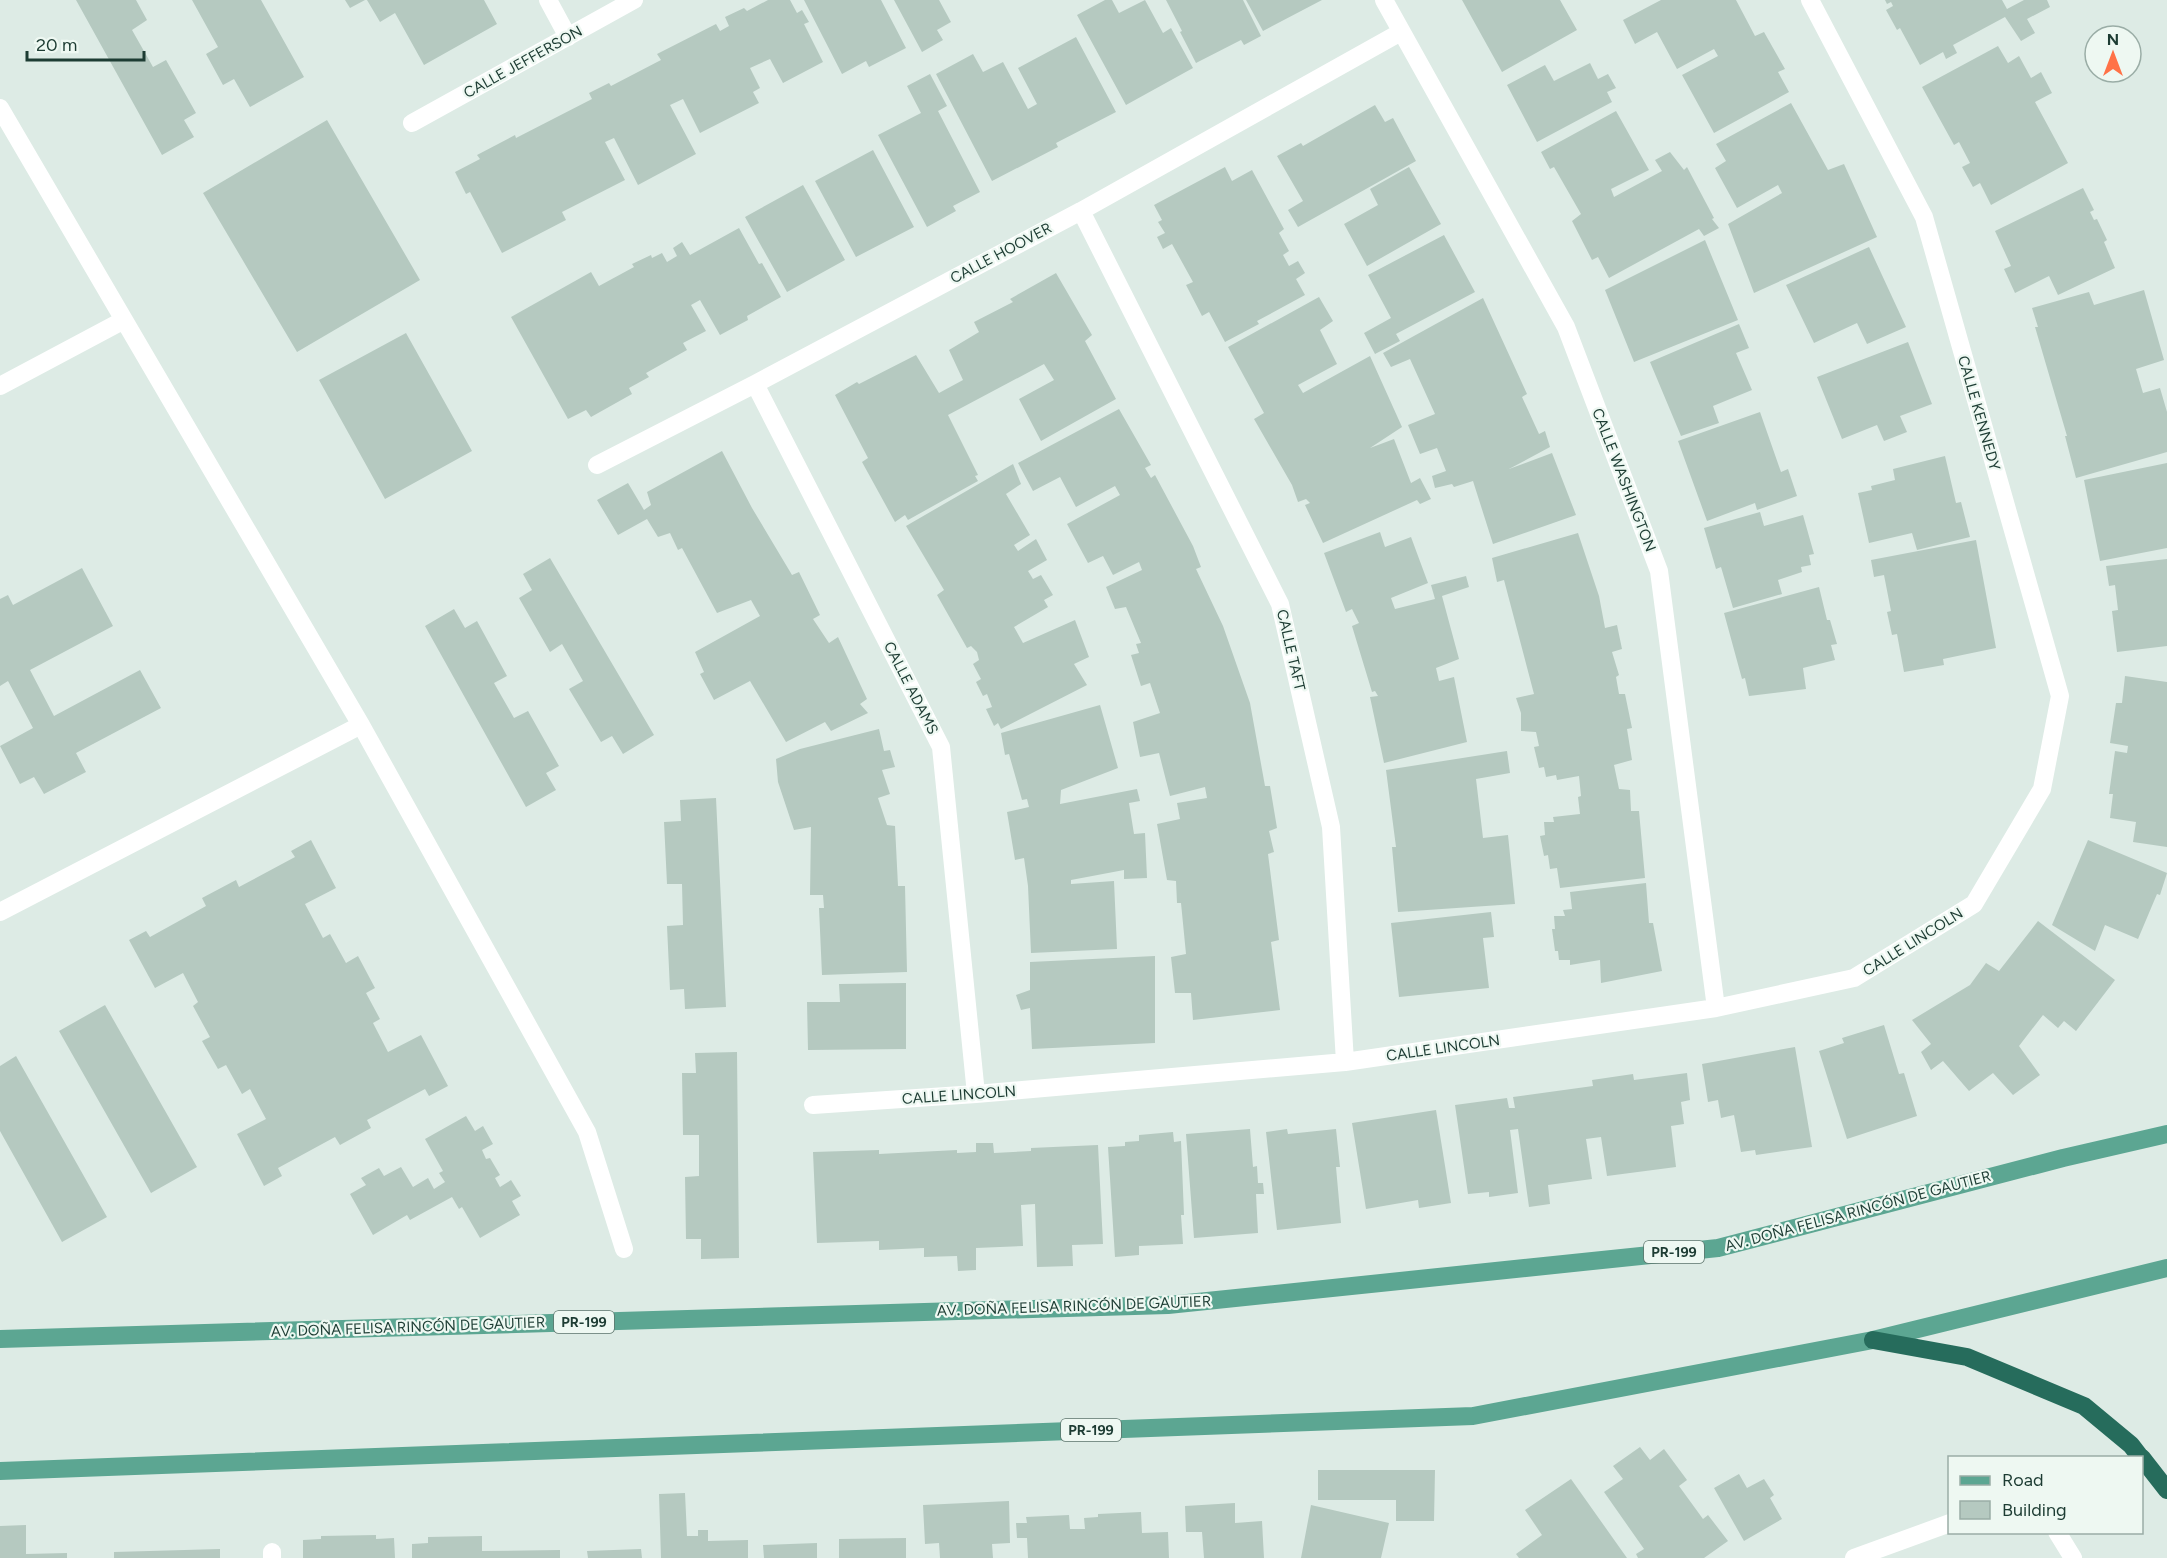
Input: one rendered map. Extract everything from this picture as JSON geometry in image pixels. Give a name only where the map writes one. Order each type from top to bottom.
[{"type":"highway","points":[[1873,1340],[1967,1357],[2084,1406],[2132,1446],[2140,1456]]},
{"type":"highway","points":[[2143,1460],[2167,1490]]},
{"type":"main road","name":"AV. DOÑA FELISA RINCÓN DE GAUTIER","points":[[0,1339],[1168,1305],[1718,1248],[2063,1158],[2167,1134]]},
{"type":"main road","name":"PR-199","points":[[0,1470],[1473,1416],[1873,1340],[2167,1268]]},
{"type":"street","points":[[548,0],[568,37]]},
{"type":"street","name":"CALLE JEFFERSON","points":[[412,123],[634,0]]},
{"type":"street","name":"CALLE WASHINGTON","points":[[1384,0],[1566,327],[1659,570],[1716,1008]]},
{"type":"street","name":"CALLE KENNEDY","points":[[1810,0],[1924,217],[2060,696],[2042,789],[2012,840]]},
{"type":"street","name":"CALLE HOOVER","points":[[597,465],[1081,211],[1401,32]]},
{"type":"street","points":[[0,108],[361,725],[587,1132],[624,1249]]},
{"type":"street","name":"CALLE TAFT","points":[[1081,211],[1280,604],[1331,827],[1346,1062]]},
{"type":"street","points":[[0,386],[124,320]]},
{"type":"street","name":"CALLE ADAMS","points":[[755,384],[941,747],[976,1094]]},
{"type":"street","points":[[0,912],[361,725]]},
{"type":"street","name":"CALLE LINCOLN","points":[[813,1105],[976,1094],[1346,1062],[1716,1008],[1854,978],[1974,904],[2012,840]]},
{"type":"street","points":[[1854,1558],[1948,1524]]},
{"type":"street","points":[[2058,1534],[2073,1558]]},
{"type":"building","points":[[76,0],[136,0],[147,20],[132,30],[153,67],[166,60],[196,113],[184,120],[194,137],[162,155]]},
{"type":"building","points":[[192,0],[261,0],[304,77],[250,107],[234,79],[223,85],[206,54],[218,47]]},
{"type":"building","points":[[345,0],[365,0],[350,8]]},
{"type":"building","points":[[367,0],[484,0],[497,24],[424,65],[395,13],[380,22]]},
{"type":"building","points":[[768,0],[790,0],[797,13],[802,10],[809,22],[804,24],[823,62],[783,83],[770,59],[750,68],[760,88],[753,92],[759,103],[700,133],[683,99],[670,105],[696,154],[638,185],[614,138],[605,142],[625,180],[562,212],[566,220],[502,253],[470,192],[466,194],[455,172],[480,159],[477,155],[592,99],[589,93],[609,83],[611,86],[661,60],[657,54],[716,24],[720,31],[729,26],[725,17],[744,8],[747,11]]},
{"type":"building","points":[[804,0],[881,0],[906,48],[869,67],[866,61],[842,74]]},
{"type":"building","points":[[894,0],[939,0],[951,22],[937,30],[943,40],[922,52]]},
{"type":"building","points":[[1105,0],[1112,0],[1119,13],[1145,0],[1163,33],[1171,28],[1193,68],[1126,105],[1077,15]]},
{"type":"building","points":[[1166,0],[1243,0],[1261,36],[1244,45],[1241,40],[1196,63]]},
{"type":"building","points":[[1246,0],[1322,0],[1263,31]]},
{"type":"building","points":[[1462,0],[1560,0],[1577,30],[1502,72]]},
{"type":"building","points":[[1661,0],[1736,0],[1755,36],[1764,32],[1785,69],[1778,72],[1789,92],[1714,133],[1682,75],[1718,56],[1714,49],[1677,69],[1657,32],[1635,44],[1623,20]]},
{"type":"building","points":[[1885,0],[2002,0],[2007,9],[2024,0],[2047,0],[2050,7],[2027,19],[2035,33],[2021,41],[2005,17],[1953,45],[1957,53],[1946,59],[1943,52],[1920,65],[1900,28],[1897,30],[1886,10],[1893,6],[1891,2],[1887,4]]},
{"type":"building","points":[[1076,37],[1116,112],[1056,143],[1058,147],[992,181],[936,74],[973,54],[983,72],[1003,62],[1028,109],[1037,104],[1018,68]]},
{"type":"building","points":[[1998,46],[2008,63],[2019,56],[2031,78],[2041,72],[2052,93],[2035,102],[2068,163],[1991,205],[1980,183],[1973,187],[1962,167],[1970,163],[1959,142],[1954,145],[1922,87]]},
{"type":"building","points":[[1590,63],[1598,79],[1608,74],[1616,88],[1607,92],[1612,102],[1537,142],[1507,85],[1545,65],[1554,81]]},
{"type":"building","points":[[930,74],[947,106],[938,111],[980,192],[953,206],[956,211],[927,227],[878,135],[921,113],[907,86]]},
{"type":"building","points":[[1791,103],[1828,170],[1844,164],[1877,237],[1754,293],[1728,224],[1782,193],[1778,185],[1737,208],[1715,168],[1726,161],[1716,144]]},
{"type":"building","points":[[1375,105],[1385,122],[1393,118],[1416,161],[1298,227],[1288,210],[1303,201],[1277,156],[1301,143],[1303,146]]},
{"type":"building","points":[[1616,111],[1649,170],[1611,189],[1614,197],[1662,171],[1655,160],[1670,152],[1684,170],[1687,167],[1714,218],[1712,219],[1719,228],[1704,236],[1699,229],[1609,278],[1598,257],[1592,260],[1572,221],[1581,214],[1554,167],[1550,169],[1541,152]]},
{"type":"building","points":[[327,120],[420,280],[297,352],[203,193]]},
{"type":"building","points":[[873,150],[914,227],[856,257],[815,181]]},
{"type":"building","points":[[1225,167],[1232,181],[1252,170],[1284,229],[1279,233],[1289,251],[1283,255],[1289,266],[1298,261],[1305,273],[1296,279],[1305,295],[1257,321],[1259,324],[1225,342],[1209,312],[1202,316],[1186,285],[1193,282],[1172,244],[1163,249],[1157,237],[1165,233],[1158,222],[1162,220],[1154,205]]},
{"type":"building","points":[[1409,167],[1441,224],[1367,266],[1344,224],[1378,205],[1370,189]]},
{"type":"building","points":[[803,185],[845,260],[787,292],[745,217]]},
{"type":"building","points":[[2083,188],[2094,210],[2090,212],[2094,220],[2097,219],[2107,240],[2104,242],[2115,268],[2058,295],[2049,276],[2015,293],[2004,269],[2011,266],[1995,231]]},
{"type":"building","points":[[739,228],[781,297],[747,316],[748,320],[720,335],[700,300],[691,305],[706,331],[683,343],[687,350],[646,373],[649,377],[629,388],[632,394],[591,417],[586,410],[568,419],[511,317],[591,272],[599,286],[634,267],[632,264],[651,255],[652,258],[662,253],[667,262],[677,256],[673,248],[682,242],[690,255]]},
{"type":"building","points":[[1444,235],[1475,292],[1396,334],[1400,341],[1375,354],[1364,333],[1391,318],[1368,275]]},
{"type":"building","points":[[1705,240],[1738,320],[1634,362],[1605,290]]},
{"type":"building","points":[[1869,247],[1906,327],[1867,344],[1857,323],[1814,343],[1786,285]]},
{"type":"building","points":[[1056,273],[1092,335],[1085,341],[1116,399],[1041,441],[1019,399],[1054,380],[1044,364],[948,415],[978,475],[975,476],[978,481],[908,520],[905,515],[895,522],[862,462],[868,458],[835,395],[857,382],[859,384],[916,355],[939,393],[963,380],[949,350],[979,332],[974,322],[1013,302],[1010,299]]},
{"type":"building","points":[[2144,290],[2164,360],[2136,369],[2143,393],[2160,388],[2167,412],[2167,452],[2076,478],[2065,436],[2067,436],[2035,327],[2038,327],[2032,308],[2089,292],[2094,305]]},
{"type":"building","points":[[1319,297],[1333,321],[1320,330],[1337,364],[1298,385],[1303,393],[1370,356],[1402,427],[1370,448],[1394,439],[1411,483],[1420,478],[1431,499],[1420,504],[1417,500],[1323,543],[1305,505],[1310,503],[1306,499],[1298,502],[1292,485],[1254,419],[1264,413],[1228,347]]},
{"type":"building","points":[[1483,298],[1527,394],[1522,397],[1539,434],[1545,431],[1550,447],[1509,469],[1552,453],[1576,515],[1493,544],[1473,481],[1454,487],[1452,484],[1435,488],[1432,476],[1446,471],[1437,448],[1420,454],[1408,425],[1435,414],[1410,359],[1391,367],[1383,353]]},
{"type":"building","points":[[1739,324],[1749,348],[1736,353],[1752,390],[1713,406],[1719,423],[1681,436],[1650,362]]},
{"type":"building","points":[[406,333],[472,451],[385,499],[319,380]]},
{"type":"building","points":[[1908,342],[1932,404],[1900,416],[1907,432],[1884,441],[1877,425],[1842,439],[1817,377]]},
{"type":"building","points":[[1119,409],[1151,465],[1145,468],[1151,478],[1155,475],[1193,546],[1201,567],[1196,569],[1223,626],[1250,703],[1265,786],[1270,786],[1277,828],[1269,831],[1274,852],[1268,854],[1279,940],[1271,942],[1280,1010],[1193,1020],[1191,993],[1175,993],[1171,957],[1186,954],[1181,903],[1177,903],[1176,881],[1167,880],[1157,824],[1180,819],[1177,803],[1207,798],[1205,787],[1170,796],[1159,753],[1140,757],[1133,722],[1160,713],[1150,683],[1141,686],[1131,655],[1139,653],[1136,644],[1141,643],[1126,607],[1115,609],[1106,587],[1142,570],[1139,562],[1113,575],[1103,556],[1088,563],[1067,524],[1120,495],[1115,486],[1076,507],[1060,477],[1033,491],[1018,463]]},
{"type":"building","points":[[1760,412],[1781,472],[1788,469],[1797,496],[1757,510],[1755,503],[1707,521],[1678,441]]},
{"type":"building","points":[[722,451],[752,508],[792,575],[799,572],[820,615],[813,619],[829,643],[838,637],[867,699],[860,704],[868,713],[831,731],[825,722],[786,742],[750,681],[714,700],[700,674],[704,672],[695,652],[760,616],[751,600],[717,613],[682,548],[678,550],[670,533],[658,537],[647,519],[618,535],[597,500],[628,483],[644,510],[651,505],[647,492]]},
{"type":"building","points":[[1945,456],[1956,503],[1961,502],[1970,537],[1917,550],[1912,533],[1869,543],[1858,493],[1872,490],[1871,486],[1895,480],[1893,469]]},
{"type":"building","points":[[2167,463],[2167,548],[2100,561],[2084,480]]},
{"type":"building","points":[[1013,464],[1021,484],[1006,494],[1030,535],[1014,545],[1018,551],[1036,539],[1047,560],[1028,571],[1033,579],[1041,575],[1053,595],[1044,600],[1048,607],[1014,627],[1023,643],[1075,620],[1089,657],[1074,664],[1087,685],[1001,729],[998,723],[994,726],[986,709],[992,707],[987,694],[983,696],[976,682],[981,679],[973,664],[979,660],[977,652],[971,646],[967,648],[937,595],[944,590],[906,526]]},
{"type":"building","points":[[1760,512],[1764,526],[1803,515],[1814,554],[1809,555],[1811,565],[1801,567],[1802,572],[1778,580],[1782,594],[1733,608],[1721,567],[1716,569],[1704,528]]},
{"type":"building","points":[[1380,532],[1385,547],[1411,537],[1428,583],[1391,598],[1395,609],[1435,599],[1431,585],[1466,576],[1469,587],[1442,596],[1459,659],[1436,668],[1439,681],[1454,677],[1467,742],[1384,763],[1370,697],[1378,696],[1375,691],[1372,692],[1352,626],[1359,623],[1352,609],[1346,612],[1324,553]]},
{"type":"building","points":[[1578,533],[1599,596],[1605,628],[1617,625],[1622,649],[1612,652],[1619,675],[1616,677],[1619,694],[1625,694],[1632,728],[1627,729],[1632,760],[1614,765],[1619,789],[1630,790],[1631,811],[1639,811],[1645,878],[1560,888],[1557,868],[1550,869],[1548,855],[1544,856],[1540,836],[1545,835],[1544,822],[1554,822],[1553,817],[1580,814],[1579,776],[1557,780],[1556,775],[1546,777],[1544,767],[1539,768],[1534,747],[1539,746],[1536,732],[1521,731],[1521,713],[1516,698],[1534,694],[1504,580],[1497,582],[1492,558]]},
{"type":"building","points":[[1976,540],[1996,648],[1943,659],[1944,665],[1904,672],[1897,634],[1892,635],[1887,612],[1891,611],[1884,575],[1874,577],[1871,560]]},
{"type":"building","points":[[550,558],[654,735],[623,754],[612,736],[601,742],[569,689],[583,681],[562,644],[550,652],[519,598],[532,590],[523,574]]},
{"type":"building","points":[[2167,559],[2167,646],[2117,652],[2112,611],[2118,610],[2115,585],[2109,586],[2106,566]]},
{"type":"building","points":[[82,568],[113,626],[30,670],[54,716],[140,670],[161,708],[76,753],[86,772],[44,794],[34,777],[20,784],[0,746],[33,728],[8,681],[0,686],[0,599],[8,595],[13,605]]},
{"type":"building","points":[[1819,587],[1827,620],[1830,620],[1837,644],[1831,645],[1835,660],[1803,668],[1806,689],[1749,696],[1724,613]]},
{"type":"building","points":[[454,609],[465,628],[477,621],[507,676],[494,683],[514,718],[528,711],[559,766],[546,773],[556,790],[526,807],[425,626]]},
{"type":"building","points":[[2125,676],[2167,682],[2167,847],[2133,842],[2136,822],[2110,818],[2113,794],[2109,794],[2115,751],[2127,753],[2128,746],[2110,743],[2116,703],[2122,703]]},
{"type":"building","points":[[1100,705],[1118,768],[1061,790],[1060,804],[1137,789],[1140,801],[1129,803],[1134,834],[1145,833],[1147,878],[1124,879],[1124,870],[1071,880],[1071,884],[1114,881],[1117,949],[1031,953],[1028,886],[1024,858],[1015,860],[1007,812],[1029,807],[1027,799],[1022,800],[1009,754],[1005,755],[1001,733]]},
{"type":"building","points":[[879,729],[884,751],[890,750],[895,767],[882,770],[890,794],[878,798],[887,825],[895,826],[898,886],[905,886],[907,972],[822,975],[819,908],[824,908],[823,895],[810,895],[811,827],[794,830],[778,782],[776,759],[800,749]]},
{"type":"building","points":[[1507,751],[1510,773],[1476,779],[1483,838],[1508,835],[1515,904],[1398,912],[1392,847],[1396,847],[1386,770]]},
{"type":"building","points":[[716,798],[726,1007],[685,1009],[684,989],[670,990],[667,926],[683,925],[682,884],[667,884],[664,822],[681,821],[680,800]]},
{"type":"building","points":[[311,840],[336,888],[305,904],[323,938],[330,934],[346,963],[358,956],[375,988],[366,993],[380,1019],[373,1023],[388,1052],[421,1035],[448,1086],[429,1096],[425,1089],[367,1120],[371,1128],[340,1145],[335,1137],[278,1168],[282,1176],[264,1186],[237,1134],[266,1119],[250,1089],[242,1094],[226,1065],[218,1069],[202,1041],[210,1037],[193,1006],[198,1002],[183,973],[155,988],[129,940],[146,931],[150,937],[206,906],[202,898],[236,880],[239,887],[295,857],[291,851]]},
{"type":"building","points":[[2088,840],[2167,873],[2160,895],[2157,894],[2138,939],[2105,925],[2095,951],[2052,925]]},
{"type":"building","points":[[1646,883],[1649,923],[1653,923],[1662,971],[1601,983],[1600,960],[1570,965],[1570,960],[1559,960],[1558,951],[1555,951],[1552,929],[1555,929],[1554,916],[1565,916],[1563,910],[1572,909],[1570,892]]},
{"type":"building","points":[[1491,912],[1494,937],[1483,938],[1489,988],[1399,997],[1391,923]]},
{"type":"building","points":[[2038,921],[2115,980],[2076,1031],[2064,1021],[2058,1028],[2043,1015],[2019,1046],[2040,1075],[2013,1095],[1993,1073],[1969,1091],[1943,1061],[1931,1070],[1921,1052],[1931,1044],[1912,1020],[1970,985],[1986,963],[1999,971]]},
{"type":"building","points":[[1155,956],[1155,1043],[1032,1049],[1030,1008],[1021,1010],[1016,995],[1030,990],[1030,962]]},
{"type":"building","points":[[906,983],[906,1049],[808,1050],[807,1002],[840,1002],[839,984]]},
{"type":"building","points":[[105,1005],[197,1167],[151,1193],[59,1031]]},
{"type":"building","points":[[1884,1025],[1899,1074],[1904,1073],[1917,1116],[1847,1139],[1819,1051],[1844,1043],[1842,1038]]},
{"type":"building","points":[[1795,1047],[1812,1147],[1756,1155],[1755,1150],[1741,1152],[1734,1115],[1721,1118],[1718,1100],[1708,1102],[1702,1064]]},
{"type":"building","points":[[737,1052],[739,1258],[701,1259],[701,1239],[686,1239],[685,1177],[699,1176],[699,1135],[683,1135],[682,1073],[696,1073],[695,1053]]},
{"type":"building","points":[[16,1056],[107,1217],[62,1242],[0,1131],[0,1066]]},
{"type":"building","points":[[1687,1073],[1690,1100],[1681,1102],[1684,1124],[1671,1126],[1676,1167],[1607,1176],[1601,1137],[1586,1139],[1592,1179],[1548,1185],[1550,1204],[1529,1207],[1518,1129],[1510,1130],[1518,1193],[1489,1197],[1489,1192],[1468,1194],[1455,1105],[1507,1098],[1509,1108],[1515,1108],[1513,1097],[1593,1086],[1592,1080],[1633,1074],[1634,1080]]},
{"type":"building","points":[[1436,1110],[1451,1203],[1419,1208],[1418,1200],[1366,1209],[1352,1123]]},
{"type":"building","points":[[466,1116],[475,1131],[483,1126],[493,1144],[482,1150],[486,1159],[490,1158],[500,1175],[495,1178],[500,1187],[511,1180],[521,1196],[512,1201],[520,1215],[480,1238],[462,1207],[459,1209],[452,1197],[410,1220],[407,1215],[373,1235],[350,1194],[366,1185],[361,1178],[379,1168],[384,1176],[401,1167],[413,1187],[428,1178],[434,1189],[445,1182],[439,1173],[443,1171],[425,1139]]},
{"type":"building","points":[[1250,1129],[1253,1167],[1257,1166],[1258,1183],[1263,1183],[1264,1194],[1256,1194],[1258,1233],[1194,1238],[1186,1134]]},
{"type":"building","points":[[1287,1129],[1288,1134],[1336,1129],[1340,1167],[1336,1167],[1341,1223],[1277,1230],[1266,1132]]},
{"type":"building","points":[[1173,1132],[1174,1142],[1181,1141],[1183,1244],[1139,1246],[1139,1255],[1115,1257],[1108,1147],[1125,1146],[1125,1142],[1139,1141],[1139,1135]]},
{"type":"building","points":[[976,1143],[993,1143],[994,1153],[1031,1151],[1031,1148],[1098,1145],[1103,1244],[1072,1245],[1073,1266],[1037,1267],[1035,1204],[1021,1205],[1023,1246],[976,1248],[976,1270],[958,1271],[957,1256],[924,1257],[924,1248],[879,1250],[879,1241],[817,1243],[813,1152],[879,1150],[879,1154],[957,1150],[957,1153],[976,1152]]},
{"type":"building","points":[[1640,1447],[1650,1460],[1664,1449],[1687,1480],[1679,1486],[1703,1519],[1708,1515],[1728,1541],[1704,1558],[1638,1558],[1636,1554],[1644,1549],[1604,1492],[1623,1479],[1613,1466]]},
{"type":"building","points":[[1318,1470],[1435,1470],[1434,1521],[1396,1521],[1396,1500],[1318,1500]]},
{"type":"building","points":[[1739,1474],[1747,1488],[1764,1479],[1774,1495],[1770,1498],[1782,1519],[1744,1541],[1714,1488]]},
{"type":"building","points":[[1571,1479],[1627,1558],[1519,1558],[1516,1554],[1542,1535],[1525,1510]]},
{"type":"building","points":[[685,1493],[687,1536],[698,1536],[698,1530],[708,1530],[708,1541],[748,1540],[748,1558],[661,1558],[659,1494]]},
{"type":"building","points":[[1009,1501],[1010,1543],[992,1544],[993,1558],[940,1558],[939,1543],[925,1544],[923,1505]]},
{"type":"building","points":[[1235,1503],[1235,1523],[1262,1521],[1264,1558],[1204,1558],[1202,1532],[1186,1532],[1185,1506]]},
{"type":"building","points":[[1311,1505],[1389,1523],[1381,1558],[1301,1558]]},
{"type":"building","points":[[1141,1512],[1142,1533],[1168,1532],[1169,1558],[1028,1558],[1027,1538],[1017,1538],[1016,1523],[1027,1523],[1026,1517],[1069,1515],[1070,1529],[1085,1529],[1084,1518],[1098,1517],[1098,1514]]},
{"type":"building","points":[[26,1525],[26,1554],[67,1553],[67,1558],[0,1558],[0,1526]]},
{"type":"building","points":[[376,1535],[376,1539],[394,1538],[395,1558],[303,1558],[303,1540],[321,1539],[321,1536]]},
{"type":"building","points":[[482,1536],[482,1551],[560,1550],[560,1558],[412,1558],[412,1544],[428,1543],[428,1537]]},
{"type":"building","points":[[906,1538],[906,1558],[839,1558],[839,1539]]},
{"type":"building","points":[[817,1543],[817,1558],[764,1558],[763,1545]]},
{"type":"building","points":[[220,1549],[220,1558],[114,1558],[114,1552]]},
{"type":"building","points":[[641,1549],[642,1558],[588,1558],[587,1551]]}]
